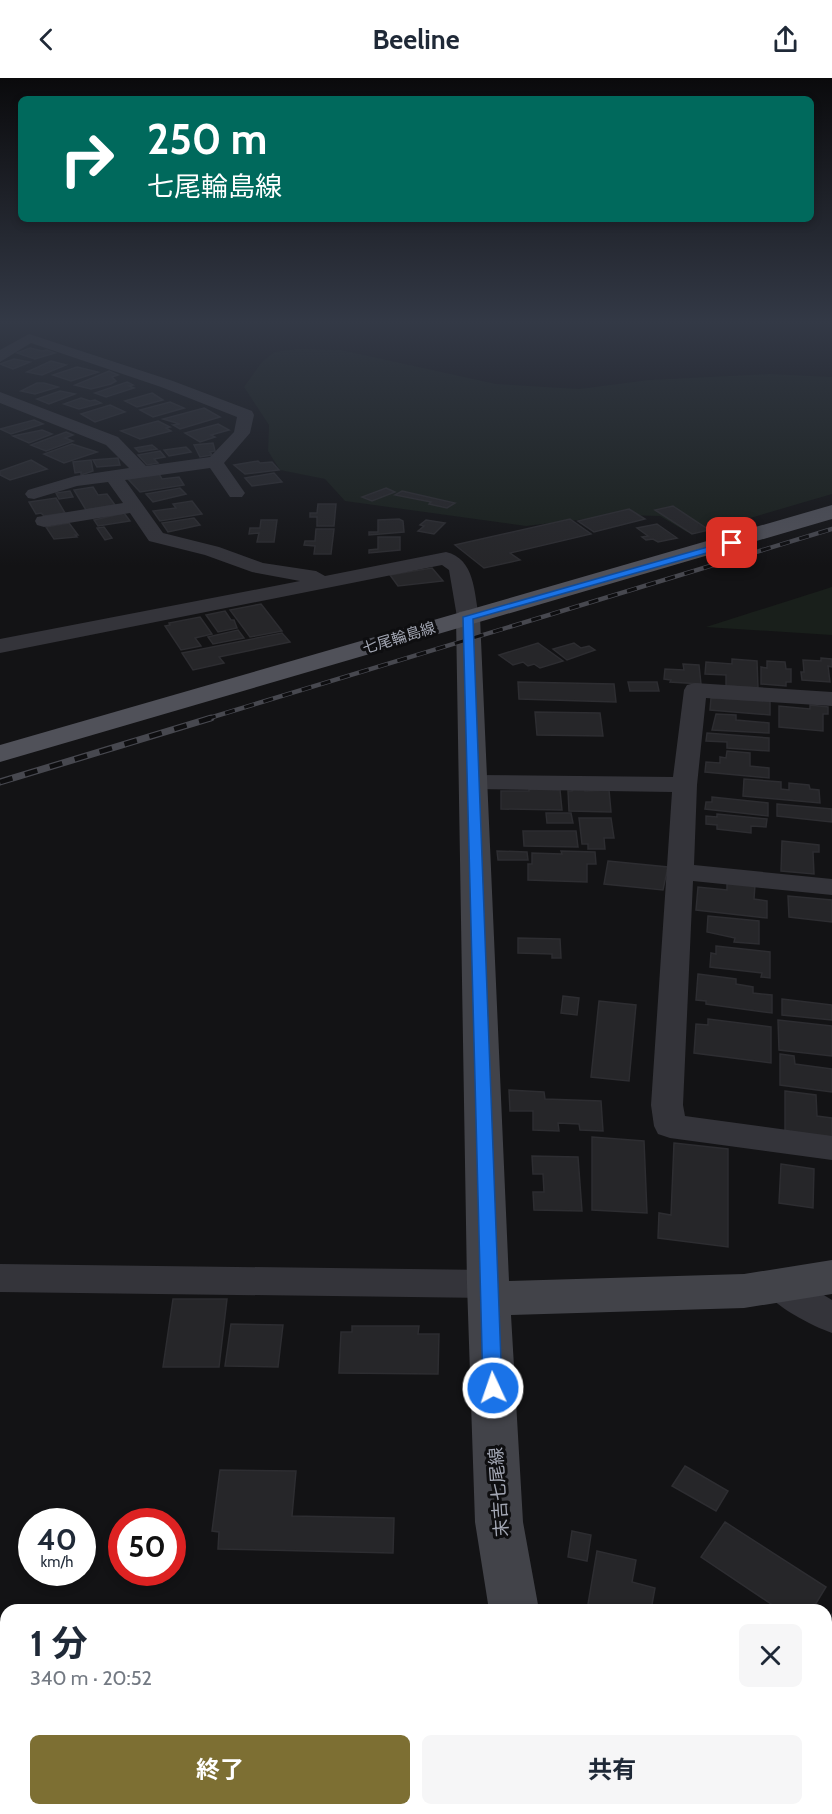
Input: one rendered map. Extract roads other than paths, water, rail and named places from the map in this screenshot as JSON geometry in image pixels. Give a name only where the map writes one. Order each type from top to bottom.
[{"type":"main road","name":"七尾輪島線","points":[[0,754],[832,512]]},
{"type":"main road","name":"末吉七尾線","points":[[468,617],[488,1291],[499,1522],[513,1604]]},
{"type":"main road","points":[[488,1291],[744,1291],[832,1277]]},
{"type":"street","points":[[20,404],[112,441],[142,472]]},
{"type":"street","points":[[34,494],[75,481],[215,462],[242,433],[246,415],[218,404]]},
{"type":"street","points":[[215,462],[236,493]]},
{"type":"street","points":[[113,476],[156,537],[259,568],[337,580]]},
{"type":"street","points":[[44,521],[134,507]]},
{"type":"street","points":[[0,646],[446,558],[459,568],[468,617]]},
{"type":"street","points":[[832,699],[695,690],[686,785],[667,1105],[670,1126],[832,1148]]},
{"type":"street","points":[[474,782],[686,785]]},
{"type":"street","points":[[681,872],[832,887]]},
{"type":"street","points":[[0,1278],[488,1291]]},
{"type":"street","points":[[779,1286],[832,1318]]},
{"type":"railway","points":[[206,719],[832,529]]},
{"type":"railway","points":[[0,782],[211,718]]}]
